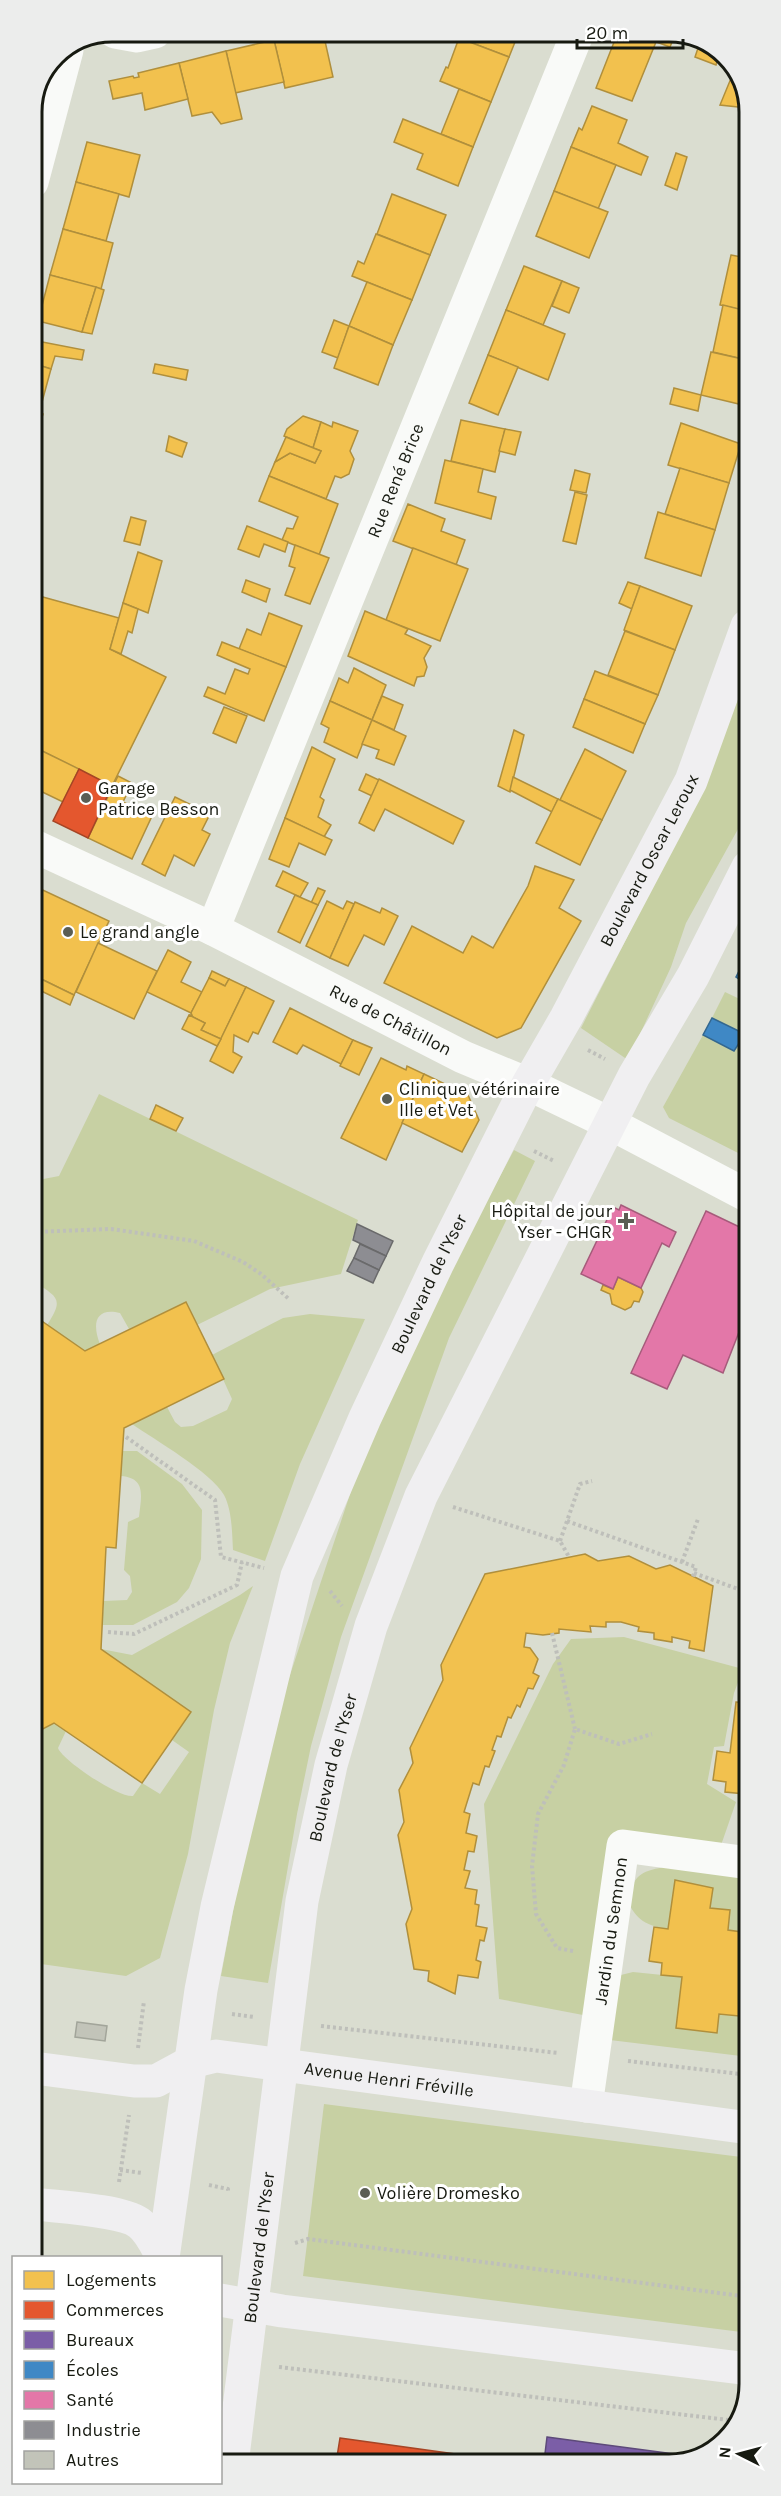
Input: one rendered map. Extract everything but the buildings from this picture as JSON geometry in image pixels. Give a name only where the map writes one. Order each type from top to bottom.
[{"type":"main road","name":"Boulevard Oscar Leroux","points":[[528,1083],[558,1033],[691,781],[739,648]]},
{"type":"main road","points":[[611,1124],[634,1076],[693,976],[739,885]]},
{"type":"main road","name":"Boulevard de l'Yser","points":[[163,2256],[199,2009],[217,1907],[297,1576],[370,1407],[438,1263],[528,1083]]},
{"type":"main road","name":"Boulevard de l'Yser","points":[[233,2454],[302,1901],[331,1765],[371,1626],[421,1496],[611,1124]]},
{"type":"main road","name":"Avenue Henri Fréville","points":[[42,2069],[134,2081],[156,2081],[191,2062],[216,2056],[739,2127]]},
{"type":"main road","points":[[42,2205],[115,2214],[138,2222],[162,2256]]},
{"type":"main road","points":[[222,2300],[739,2368]]},
{"type":"street","name":"Rue René Brice","points":[[213,929],[574,42]]},
{"type":"street","points":[[42,144],[64,60]]},
{"type":"street","name":"Rue de Châtillon","points":[[42,850],[213,929],[463,1057],[528,1083],[739,1191]]},
{"type":"street","name":"Jardin du Semnon","points":[[586,2106],[623,1846],[739,1862]]},
{"type":"path","points":[[558,1033],[634,1076]]},
{"type":"path","points":[[504,1135],[583,1177]]},
{"type":"path","points":[[42,1232],[111,1228],[194,1241],[243,1263],[261,1274],[290,1300]]},
{"type":"path","points":[[126,1437],[215,1500],[221,1557],[297,1576],[328,1588],[351,1619],[371,1626]]},
{"type":"path","points":[[560,1541],[580,1484],[592,1481]]},
{"type":"path","points":[[421,1496],[560,1541],[569,1557]]},
{"type":"path","points":[[682,1562],[698,1519]]},
{"type":"path","points":[[567,1521],[696,1567],[693,1575],[739,1590]]},
{"type":"path","points":[[108,1632],[134,1634],[237,1585],[242,1562]]},
{"type":"path","points":[[552,1633],[575,1729],[564,1765],[538,1814],[532,1866],[536,1914],[557,1948],[606,1956]]},
{"type":"path","points":[[575,1729],[619,1744],[652,1734]]},
{"type":"path","points":[[115,2214],[144,2001]]},
{"type":"path","points":[[199,2009],[286,2022],[739,2074]]},
{"type":"path","points":[[199,2183],[228,2189],[228,2199]]},
{"type":"path","points":[[258,2257],[278,2260],[292,2244],[308,2239],[739,2296]]},
{"type":"path","points":[[245,2363],[729,2420]]},
{"type":"green space","points":[[739,690],[739,827],[686,923],[671,967],[628,1060],[581,1028],[703,788]]},
{"type":"green space","points":[[725,992],[739,999],[739,1032],[712,1018]]},
{"type":"green space","points":[[703,1035],[734,1051],[739,1042],[739,1153],[669,1118],[663,1107]]},
{"type":"green space","points":[[99,1094],[358,1220],[341,1274],[270,1289],[197,1325],[186,1302],[129,1329],[120,1313],[105,1312],[96,1324],[100,1344],[85,1351],[47,1325],[57,1303],[53,1295],[42,1287],[42,1179],[59,1176]]},
{"type":"green space","points":[[514,1150],[535,1161],[449,1338],[341,1637],[311,1746],[268,1983],[221,1976],[240,1874],[288,1681],[363,1455],[424,1318]]},
{"type":"green space","points":[[310,1314],[365,1319],[300,1464],[265,1561],[233,1550],[229,1507],[217,1486],[168,1447],[132,1424],[167,1407],[175,1422],[181,1427],[193,1426],[227,1410],[232,1399],[212,1355],[283,1318]]},
{"type":"green space","points":[[123,1451],[137,1451],[182,1484],[202,1510],[201,1559],[189,1588],[177,1602],[133,1625],[102,1625],[104,1601],[127,1600],[132,1592],[130,1576],[124,1570],[128,1522],[139,1517],[141,1496],[139,1485],[135,1480],[121,1476]]},
{"type":"green space","points":[[253,1586],[230,1643],[214,1710],[188,1854],[160,1958],[126,1976],[42,1964],[42,1729],[54,1723],[66,1731],[58,1748],[62,1754],[104,1785],[133,1796],[142,1783],[160,1794],[189,1752],[172,1740],[191,1712],[101,1649],[132,1655]]},
{"type":"green space","points":[[624,1637],[739,1668],[739,1680],[734,1693],[724,1746],[714,1747],[707,1784],[736,1802],[719,1851],[625,1841],[583,2015],[499,1999],[484,1804],[553,1664],[571,1639]]},
{"type":"green space","points":[[664,1867],[739,1876],[739,1932],[728,1930],[730,1910],[710,1908],[713,1888],[675,1881],[668,1929],[643,1921],[634,1913],[627,1900],[639,1876]]},
{"type":"green space","points":[[633,1972],[682,1977],[677,2028],[716,2033],[719,2014],[739,2016],[739,2056],[610,2040],[621,1975]]},
{"type":"green space","points":[[324,2104],[739,2157],[739,2332],[303,2276]]},
{"type":"place","name":"Garage Patrice Besson","points":[[86,798]]},
{"type":"place","name":"Le grand angle","points":[[68,932]]},
{"type":"place","name":"Clinique vétérinaire Ille et Vet","points":[[387,1099]]},
{"type":"place","name":"Hôpital de jour Yser - CHGR","points":[[626,1221]]},
{"type":"place","name":"Volière Dromesko","points":[[365,2193]]}]
